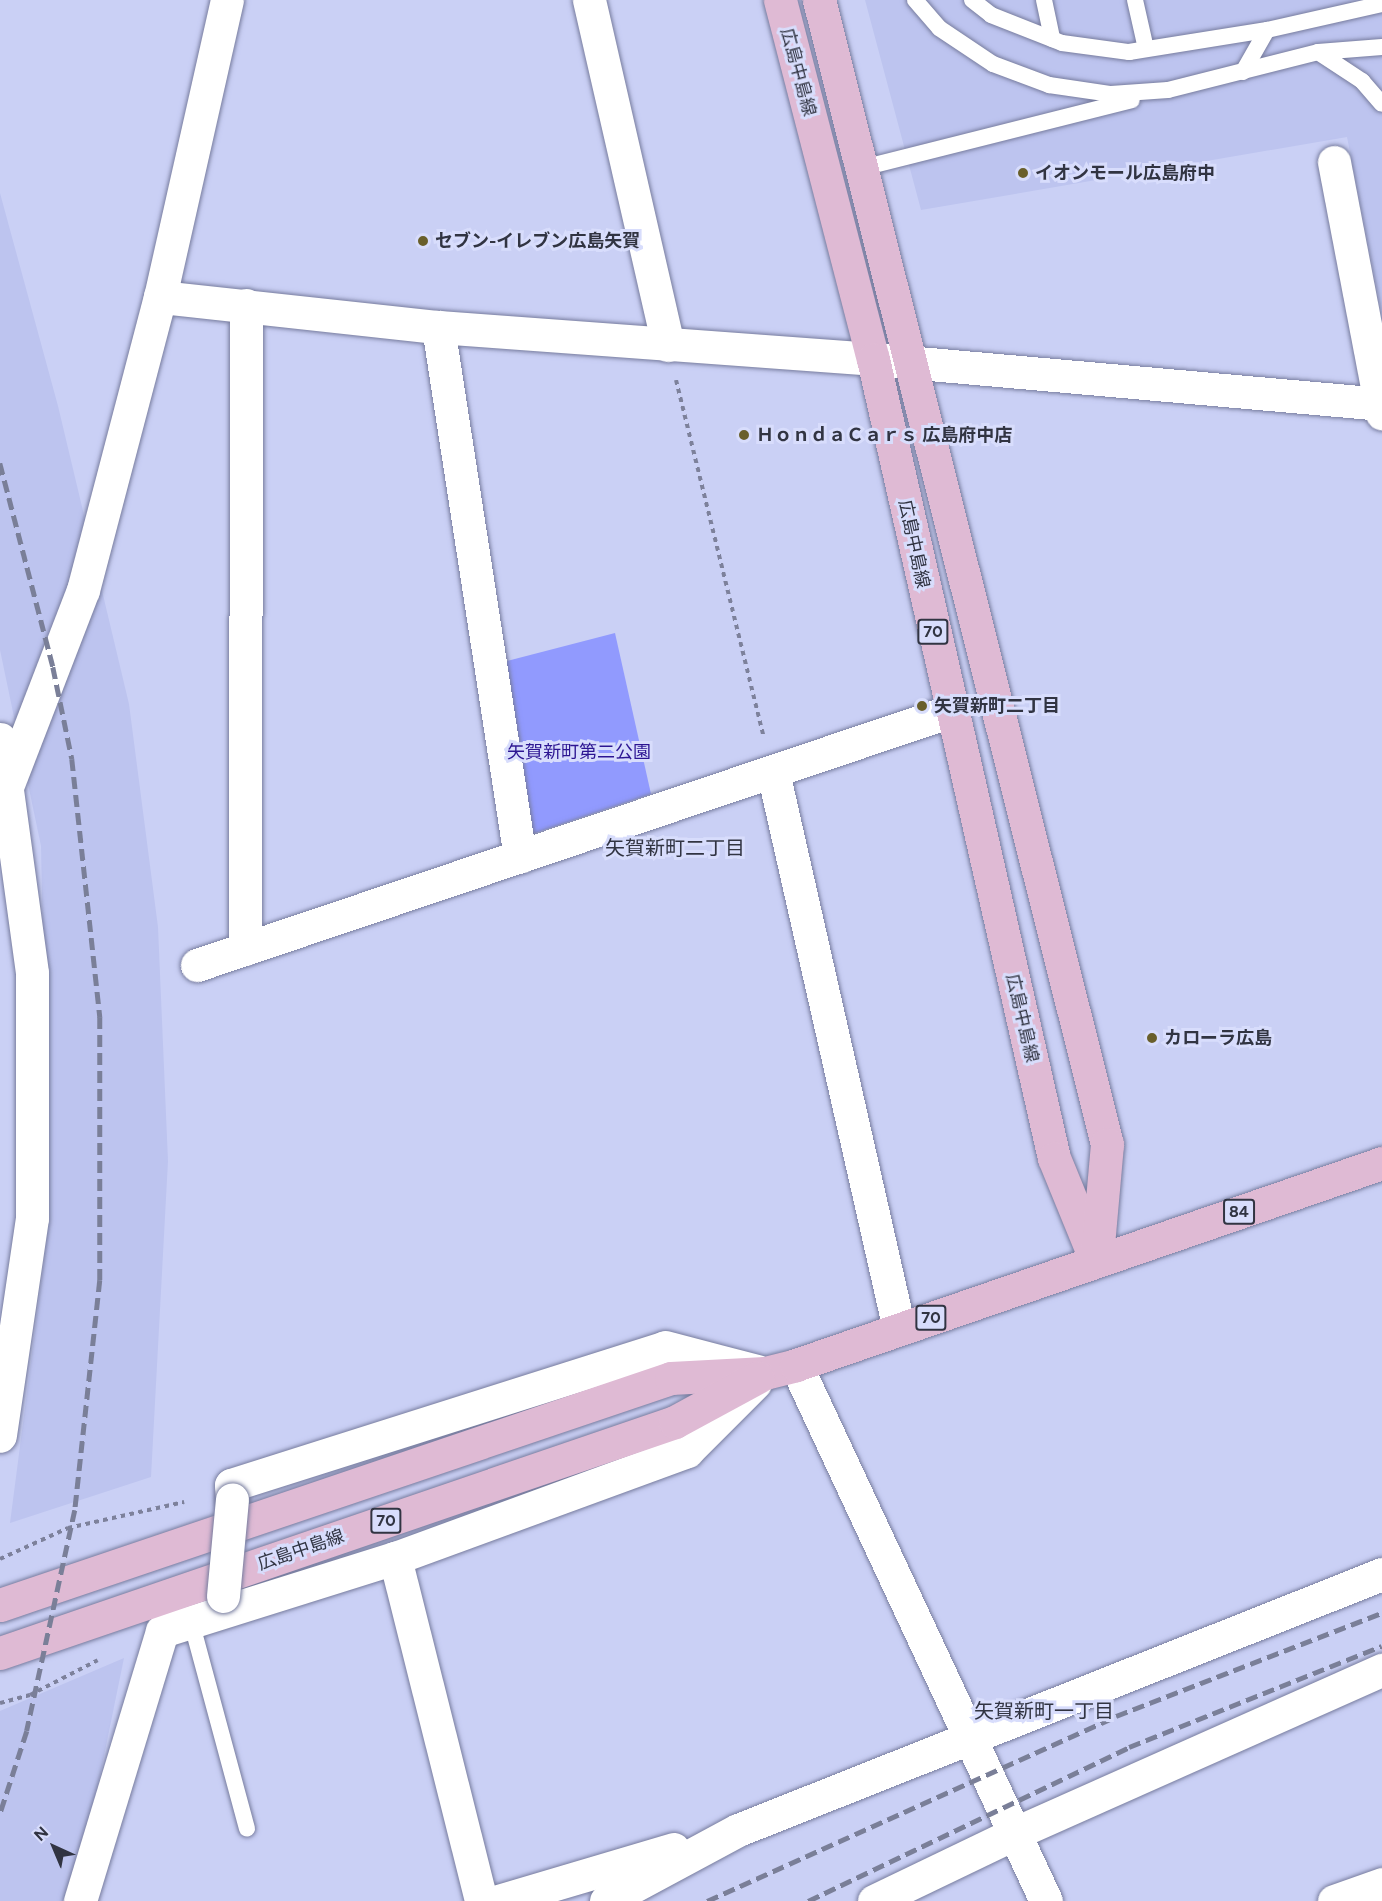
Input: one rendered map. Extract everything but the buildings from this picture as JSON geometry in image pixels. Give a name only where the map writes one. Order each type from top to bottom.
[{"type":"main road","name":"広島中島線","points":[[780,0],[873,359],[1054,1158],[1096,1261]]},
{"type":"main road","name":"広島中島線","points":[[819,0],[1107,1144],[1096,1261]]},
{"type":"main road","name":"84","points":[[1096,1261],[1382,1163]]},
{"type":"main road","name":"広島中島線","points":[[0,1605],[671,1378],[765,1373],[796,1365],[1096,1261]]},
{"type":"main road","name":"広島中島線","points":[[0,1653],[675,1422],[765,1373]]},
{"type":"street","points":[[5,794],[83,590],[160,297],[227,0]]},
{"type":"street","points":[[589,0],[668,345]]},
{"type":"street","points":[[160,297],[438,327],[873,359],[911,365],[1381,407],[1334,162]]},
{"type":"street","points":[[245,949],[246,305]]},
{"type":"street","points":[[438,327],[520,857]]},
{"type":"street","points":[[197,965],[951,711]]},
{"type":"street","points":[[0,739],[5,794],[32,973],[32,1218],[0,1436]]},
{"type":"street","points":[[773,772],[899,1329]]},
{"type":"street","points":[[223,1604],[231,1492],[665,1347],[765,1373]]},
{"type":"street","points":[[796,1365],[1012,1834],[1046,1901]]},
{"type":"street","points":[[80,1901],[162,1631],[191,1621],[223,1604],[395,1558],[687,1451],[765,1373]]},
{"type":"street","points":[[395,1558],[481,1901]]},
{"type":"street","points":[[498,1901],[738,1830],[1382,1574]]},
{"type":"street","points":[[874,1901],[1012,1834],[1382,1670]]},
{"type":"street","points":[[606,1901],[738,1830]]},
{"type":"street","points":[[1334,1901],[1382,1884]]},
{"type":"lane","points":[[915,0],[939,28],[993,64],[1049,85],[1112,94],[1168,90]]},
{"type":"lane","points":[[972,0],[991,15],[1052,39],[1129,52],[1267,30],[1382,4]]},
{"type":"lane","points":[[1044,0],[1052,39]]},
{"type":"lane","points":[[1135,0],[1146,49]]},
{"type":"lane","points":[[1243,72],[1267,30]]},
{"type":"lane","points":[[862,168],[1318,52],[1382,47]]},
{"type":"lane","points":[[1318,52],[1362,81],[1382,104]]},
{"type":"lane","points":[[191,1621],[247,1829]]},
{"type":"path","points":[[668,345],[773,772]]},
{"type":"path","points":[[0,1559],[68,1528],[191,1500]]},
{"type":"path","points":[[0,1703],[30,1695],[107,1655]]},
{"type":"shaded area","name":"イオンモール広島府中","points":[[865,0],[1382,0],[1382,314],[1347,137],[921,210]]},
{"type":"shaded area","points":[[0,193],[58,406],[129,704],[158,927],[168,1161],[151,1477],[10,1523],[49,1223],[41,846],[0,650]]},
{"type":"shaded area","points":[[124,1658],[87,1839],[64,1901],[0,1901],[0,1711]]},
{"type":"green space","name":"矢賀新町第二公園","points":[[615,633],[651,794],[529,835],[503,662]]},
{"type":"railway","points":[[0,463],[53,667],[72,759],[100,1017],[100,1280],[75,1510],[27,1731],[0,1814]]},
{"type":"railway","points":[[707,1901],[1116,1716],[1382,1613]]},
{"type":"railway","points":[[808,1901],[1129,1747],[1382,1646]]},
{"type":"place","name":"イオンモール広島府中","points":[[1023,173]]},
{"type":"place","name":"セブン-イレブン広島矢賀","points":[[423,241]]},
{"type":"place","name":"ＨｏｎｄａＣａｒｓ 広島府中店","points":[[744,435]]},
{"type":"place","name":"矢賀新町二丁目","points":[[922,706]]},
{"type":"place","name":"カローラ広島","points":[[1152,1038]]},
{"type":"district","name":"矢賀新町二丁目","points":[[675,848]]},
{"type":"district","name":"矢賀新町一丁目","points":[[1044,1711]]}]
